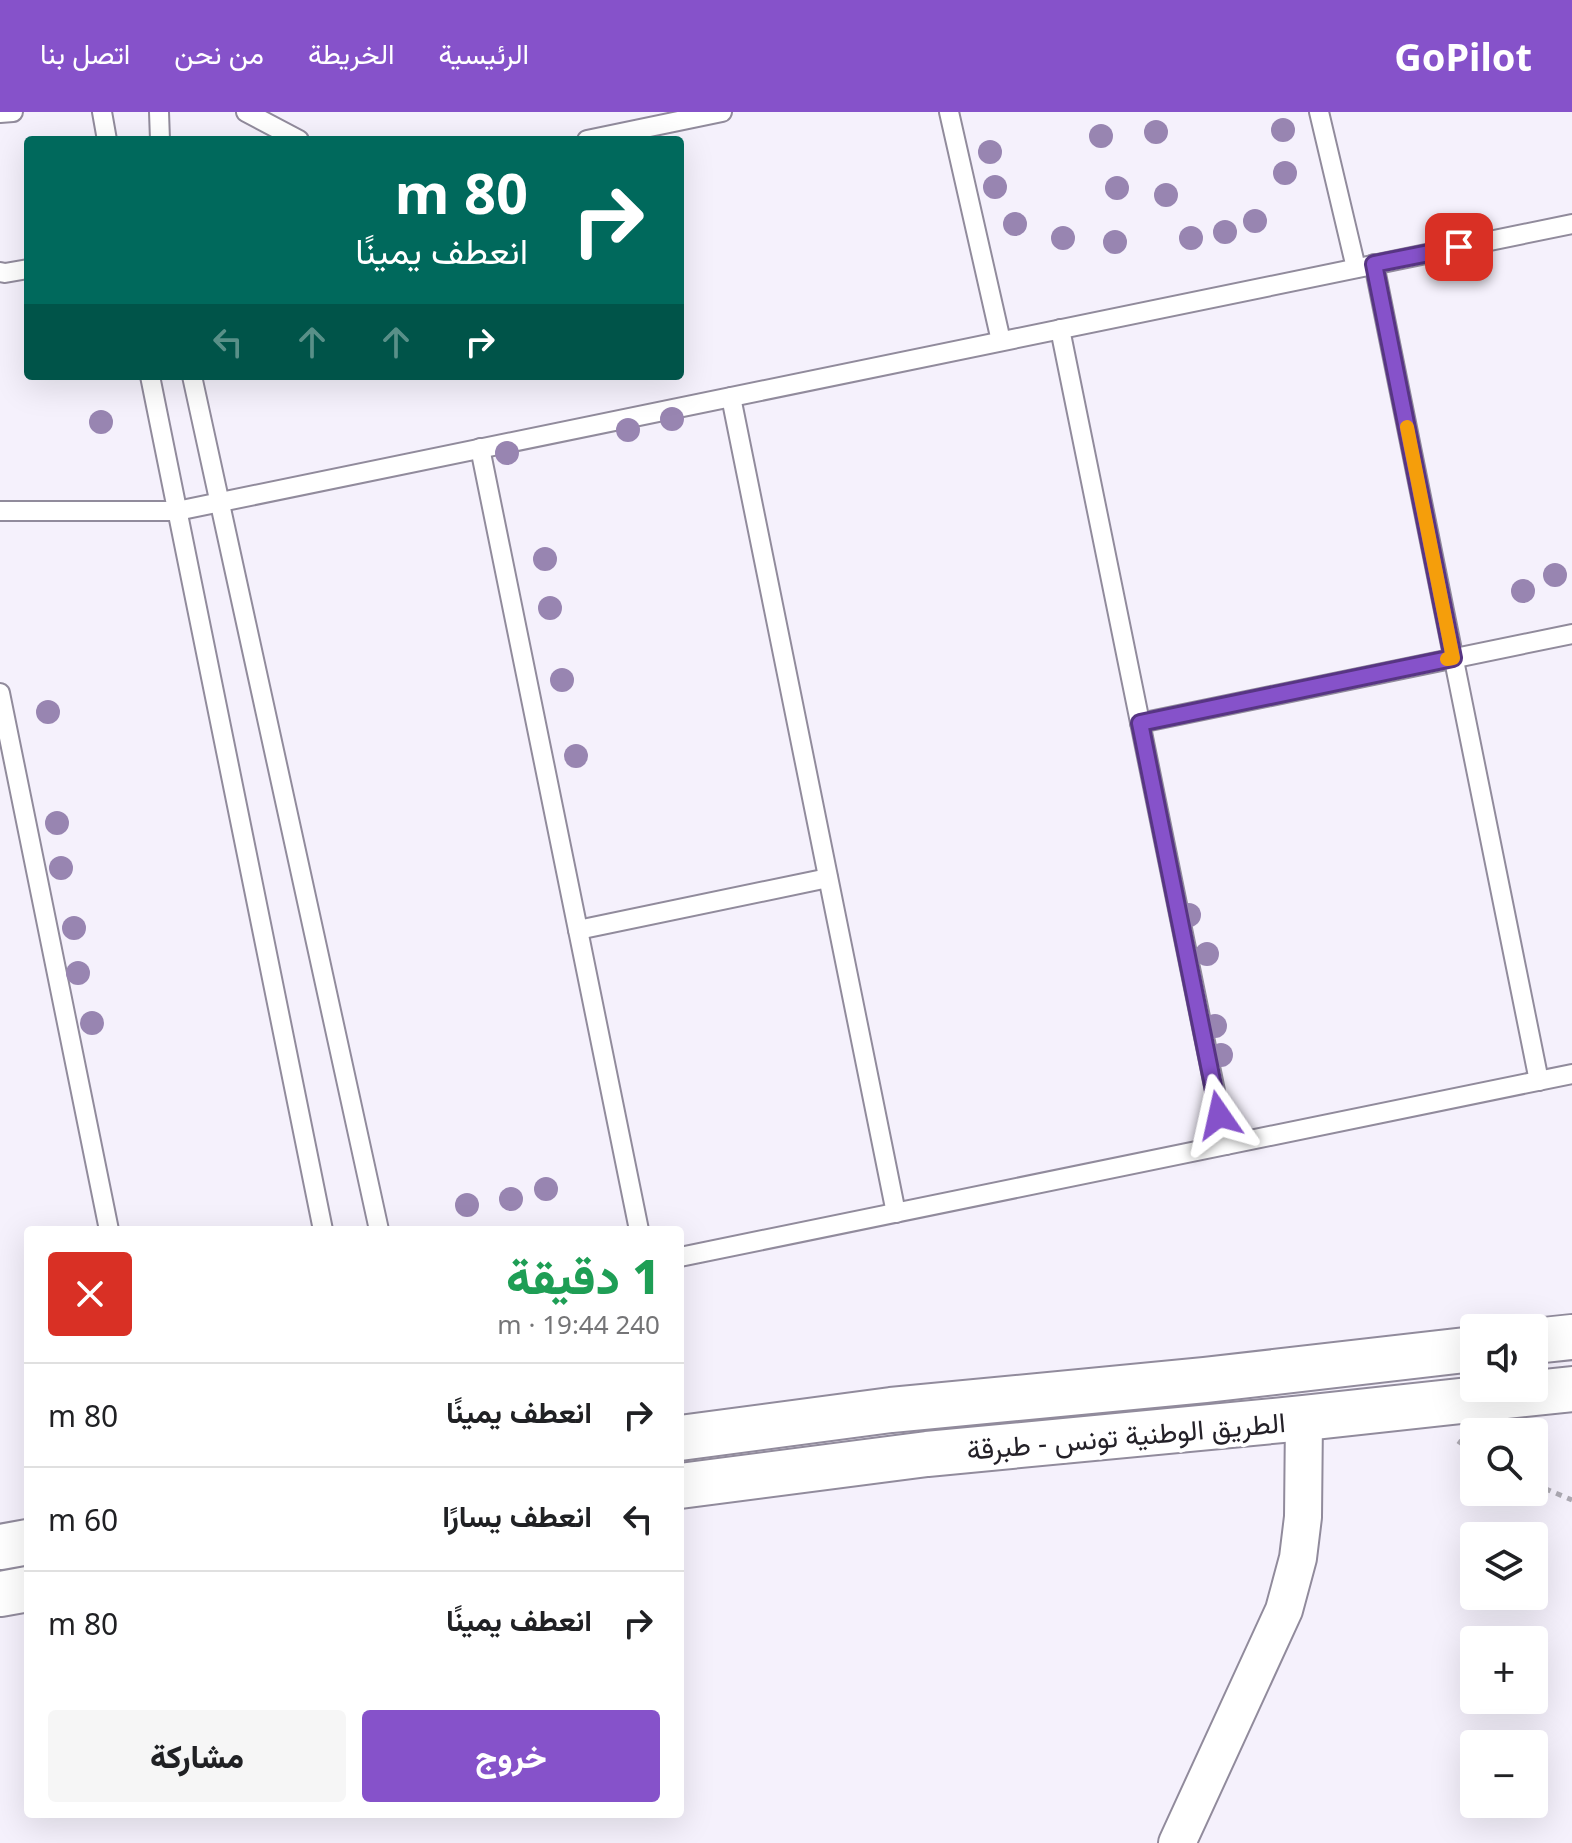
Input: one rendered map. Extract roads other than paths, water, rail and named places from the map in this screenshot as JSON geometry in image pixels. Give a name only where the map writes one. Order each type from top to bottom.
[{"type":"main road","points":[[1548,1340],[1572,1337]]},
{"type":"main road","name":"الطريق الوطنية تونس - طبرقة","points":[[684,1437],[891,1410],[1205,1380],[1460,1351]]},
{"type":"main road","name":"الطريق الوطنية تونس - طبرقة","points":[[684,1485],[927,1454],[1572,1389]]},
{"type":"main road","points":[[0,1547],[24,1543]]},
{"type":"main road","points":[[0,1594],[24,1590]]},
{"type":"street","points":[[1177,1843],[1284,1610],[1298,1558],[1303,1517],[1304,1418]]},
{"type":"lane","points":[[0,113],[13,112]]},
{"type":"lane","points":[[102,112],[106,136]]},
{"type":"lane","points":[[159,112],[160,136]]},
{"type":"lane","points":[[246,112],[291,136]]},
{"type":"lane","points":[[606,136],[722,112]]},
{"type":"lane","points":[[949,112],[1001,341]]},
{"type":"lane","points":[[1319,112],[1365,266],[1453,658],[1539,1081]]},
{"type":"lane","points":[[0,511],[177,511],[1572,224]]},
{"type":"lane","points":[[0,272],[24,270]]},
{"type":"lane","points":[[1060,329],[1226,1145]]},
{"type":"lane","points":[[151,380],[322,1226]]},
{"type":"lane","points":[[193,380],[378,1226]]},
{"type":"lane","points":[[731,397],[896,1213]]},
{"type":"lane","points":[[480,448],[638,1226]]},
{"type":"lane","points":[[1140,723],[1572,634]]},
{"type":"lane","points":[[0,693],[108,1226]]},
{"type":"lane","points":[[578,930],[828,878]]},
{"type":"lane","points":[[684,1256],[1572,1074]]}]
